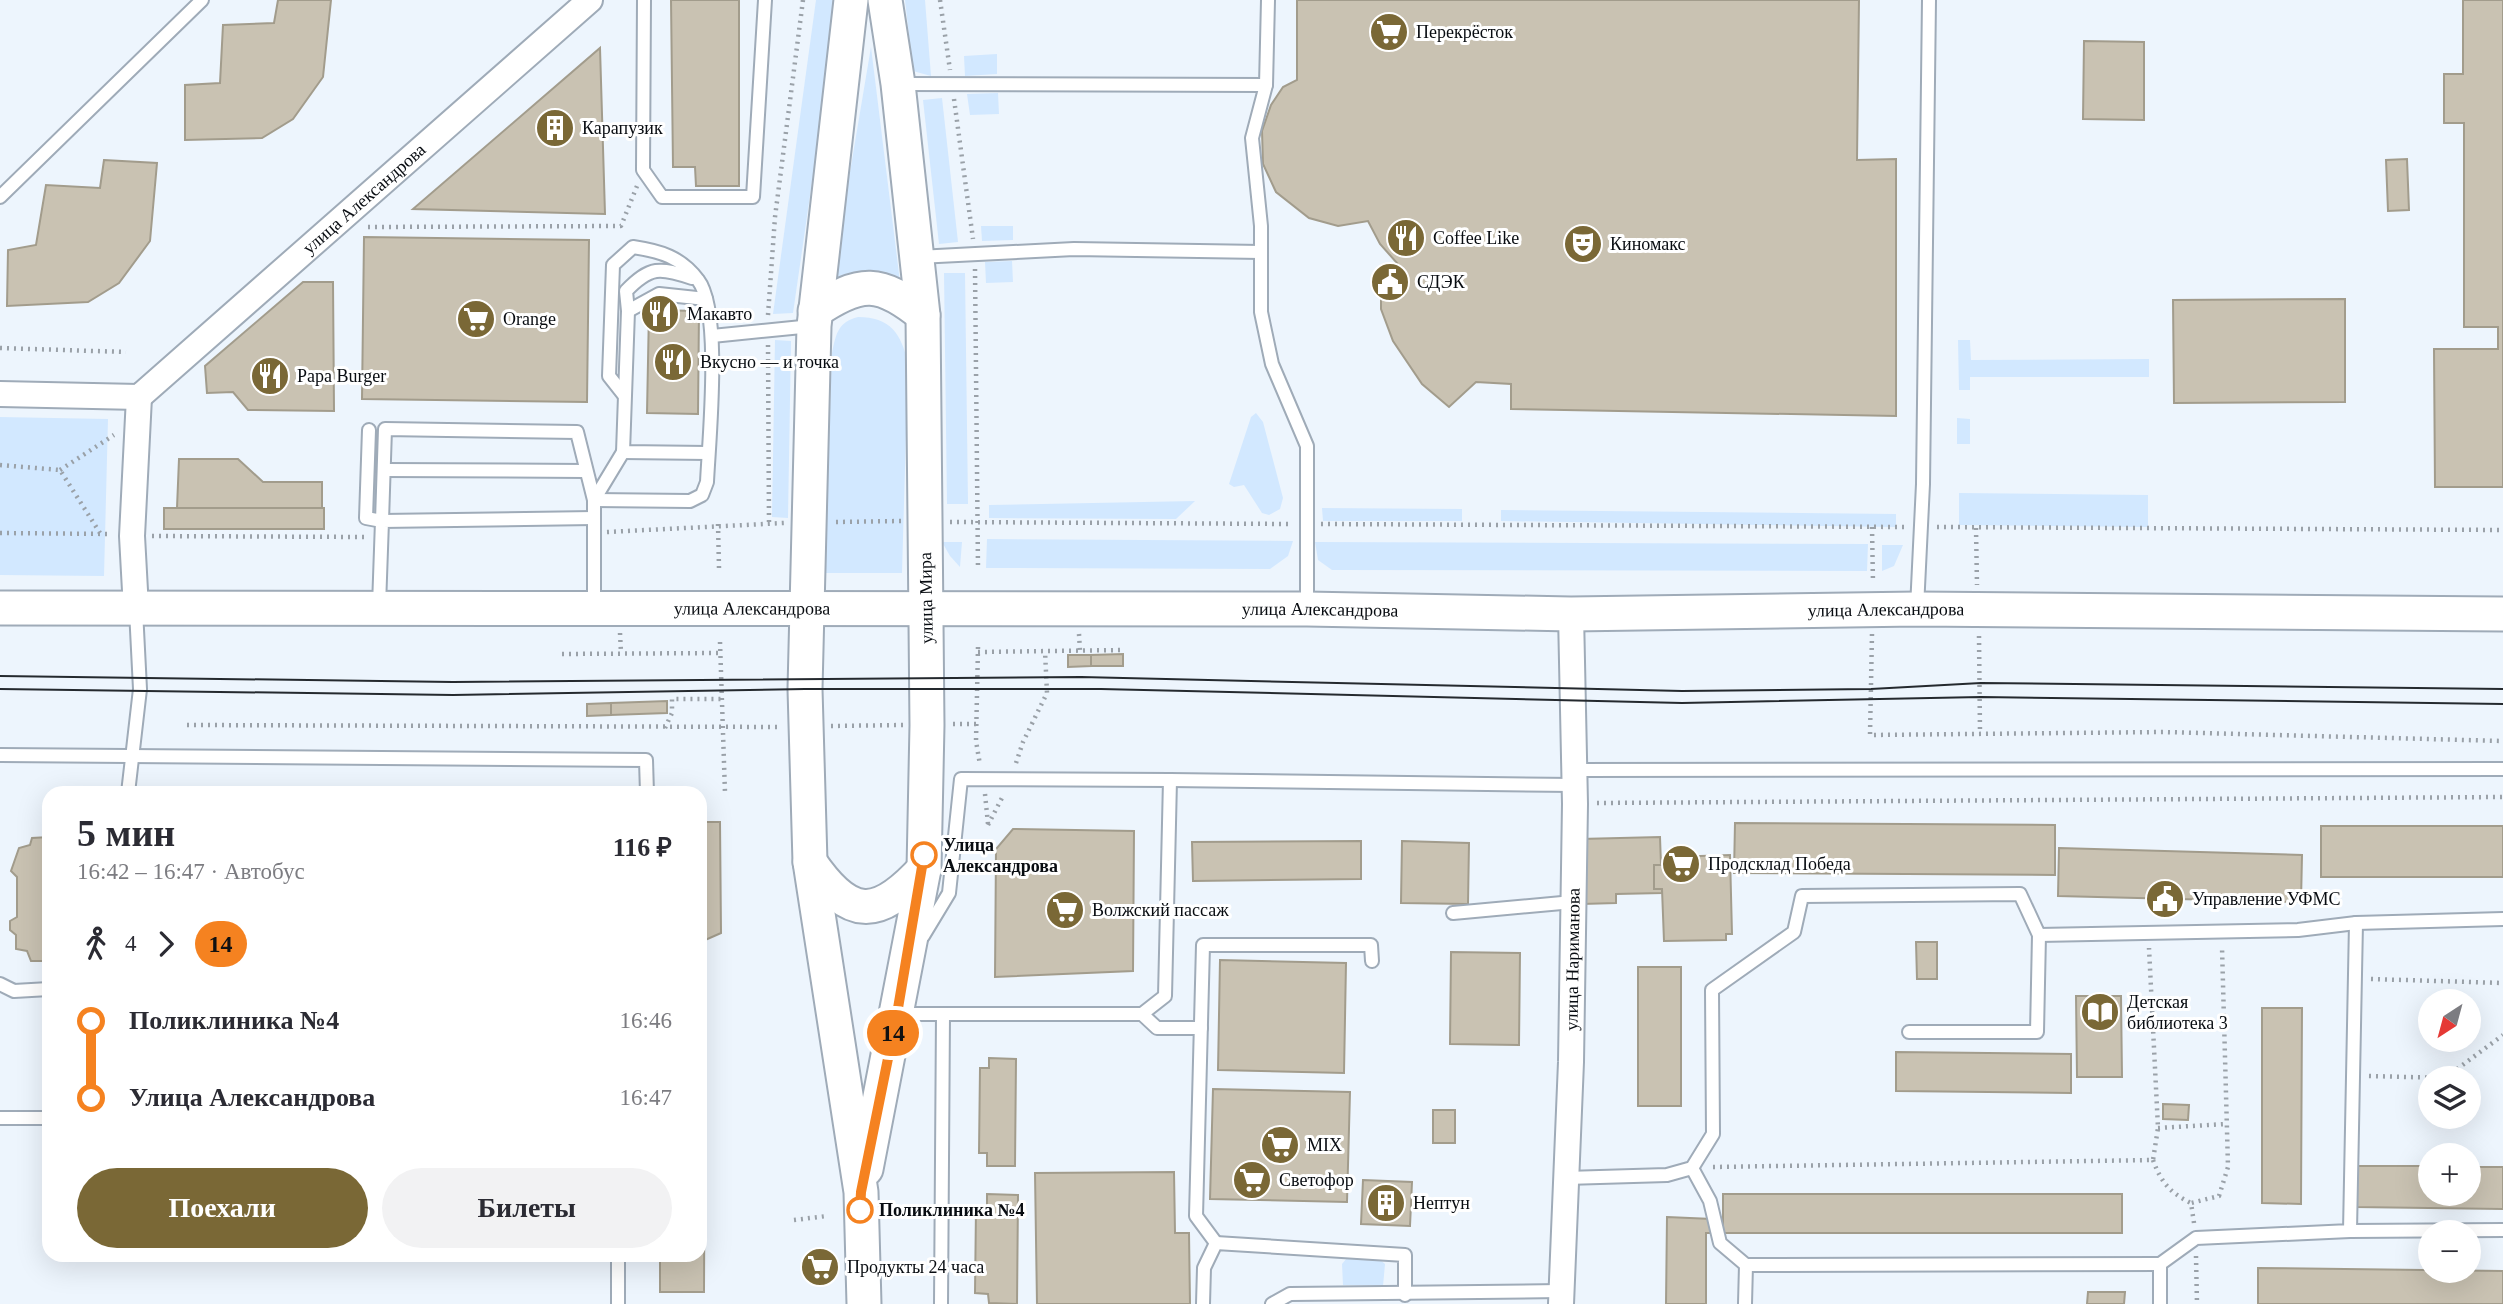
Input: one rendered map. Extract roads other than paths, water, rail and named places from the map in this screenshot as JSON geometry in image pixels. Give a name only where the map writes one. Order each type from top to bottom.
[{"type":"street","name":"улица Александрова","points":[[139,397],[336,227],[590,0]]},
{"type":"street","name":"улица Мира","points":[[851,0],[814,319],[807,611],[810,862],[861,1192],[864,1304]]},
{"type":"street","name":"улица Мира","points":[[861,1192],[924,869],[926,610],[923,315],[898,84],[885,0]]},
{"type":"street","points":[[814,319],[842,293],[867,286],[900,296],[923,315]]},
{"type":"street","points":[[0,394],[139,397],[132,536],[136,610]]},
{"type":"street","name":"улица Александрова","points":[[0,608],[136,610],[594,607],[807,611],[1307,609],[1571,614],[1917,609],[2503,614]]},
{"type":"street","name":"улица Нариманова","points":[[1561,1297],[1573,902],[1571,614]]},
{"type":"street","points":[[810,862],[823,882],[843,900],[870,907],[888,903],[924,869]]},
{"type":"lane","points":[[0,197],[202,0]]},
{"type":"lane","points":[[644,0],[643,170],[662,197],[753,197],[765,0]]},
{"type":"lane","points":[[1268,0],[1266,85],[1252,138],[1261,252],[1261,312],[1272,364],[1307,446],[1307,609]]},
{"type":"lane","points":[[1917,609],[1923,484],[1929,0]]},
{"type":"lane","points":[[898,84],[1266,85]]},
{"type":"lane","points":[[594,500],[690,501],[702,495],[707,482],[712,336],[706,299],[699,280],[666,252],[633,247],[613,265],[609,376],[624,395]]},
{"type":"lane","points":[[918,257],[1074,249],[1261,252]]},
{"type":"lane","points":[[594,500],[623,452],[628,311],[626,291],[643,274],[665,269],[699,280]]},
{"type":"lane","points":[[628,311],[659,294],[706,299]]},
{"type":"lane","points":[[712,336],[768,330],[814,319]]},
{"type":"lane","points":[[379,608],[385,429],[576,432],[594,500],[594,607]]},
{"type":"lane","points":[[369,430],[366,518],[382,521],[594,518]]},
{"type":"lane","points":[[623,452],[708,453]]},
{"type":"lane","points":[[384,470],[586,471]]},
{"type":"lane","points":[[129,786],[140,689],[136,610]]},
{"type":"lane","points":[[0,755],[646,760],[647,786]]},
{"type":"lane","points":[[907,963],[949,893],[961,779],[1574,786],[2503,769]]},
{"type":"lane","points":[[897,1014],[1142,1014],[1165,996],[1170,780]]},
{"type":"lane","points":[[1566,1178],[1667,1175],[1692,1168],[1713,1134],[1712,990],[1794,932],[1802,896],[2020,894],[2039,935],[2037,1032],[1909,1032]]},
{"type":"lane","points":[[1453,913],[1573,902]]},
{"type":"lane","points":[[2039,935],[2298,930],[2356,923],[2503,919]]},
{"type":"lane","points":[[2350,1231],[2356,923]]},
{"type":"lane","points":[[1216,1244],[1196,1216],[1203,945],[1371,945],[1372,961]]},
{"type":"lane","points":[[0,984],[14,991],[42,989]]},
{"type":"lane","points":[[942,1304],[943,1014]]},
{"type":"lane","points":[[1142,1014],[1157,1028],[1201,1028]]},
{"type":"lane","points":[[0,1118],[42,1118]]},
{"type":"lane","points":[[1692,1168],[1710,1201],[1720,1242],[1746,1265],[2160,1264],[2196,1238],[2350,1231],[2503,1230]]},
{"type":"lane","points":[[1216,1244],[1405,1255],[1405,1295]]},
{"type":"lane","points":[[1203,1304],[1204,1268],[1216,1244]]},
{"type":"lane","points":[[618,1262],[618,1304]]},
{"type":"lane","points":[[2160,1264],[2160,1304]]},
{"type":"lane","points":[[1745,1304],[1746,1265]]},
{"type":"lane","points":[[1272,1304],[1290,1294],[1561,1297]]},
{"type":"tram line","points":[[0,676],[453,682],[1081,677],[1682,691],[1871,689],[1981,683],[2503,689]]},
{"type":"tram line","points":[[0,689],[453,695],[805,689],[1101,689],[1682,703],[1981,697],[2503,704]]},
{"type":"place","name":"Перекрёсток","points":[[1389,32]]},
{"type":"place","name":"Карапузик","points":[[555,128]]},
{"type":"place","name":"Coffee Like","points":[[1406,238]]},
{"type":"place","name":"Киномакс","points":[[1583,244]]},
{"type":"place","name":"СДЭК","points":[[1390,282]]},
{"type":"place","name":"Макавто","points":[[660,314]]},
{"type":"place","name":"Orange","points":[[476,319]]},
{"type":"place","name":"Вкусно — и точка","points":[[673,362]]},
{"type":"place","name":"Papa Burger","points":[[270,376]]},
{"type":"place","name":"Улица Александрова","points":[[924,855]]},
{"type":"place","name":"Продсклад Победа","points":[[1681,864]]},
{"type":"place","name":"Управление УФМС","points":[[2165,899]]},
{"type":"place","name":"Волжский пассаж","points":[[1065,910]]},
{"type":"place","name":"Детская библиотека 3","points":[[2100,1012]]},
{"type":"place","name":"MIX","points":[[1280,1145]]},
{"type":"place","name":"Светофор","points":[[1252,1180]]},
{"type":"place","name":"Нептун","points":[[1386,1203]]},
{"type":"place","name":"Поликлиника №4","points":[[860,1210]]},
{"type":"place","name":"Продукты 24 часа","points":[[820,1267]]}]
